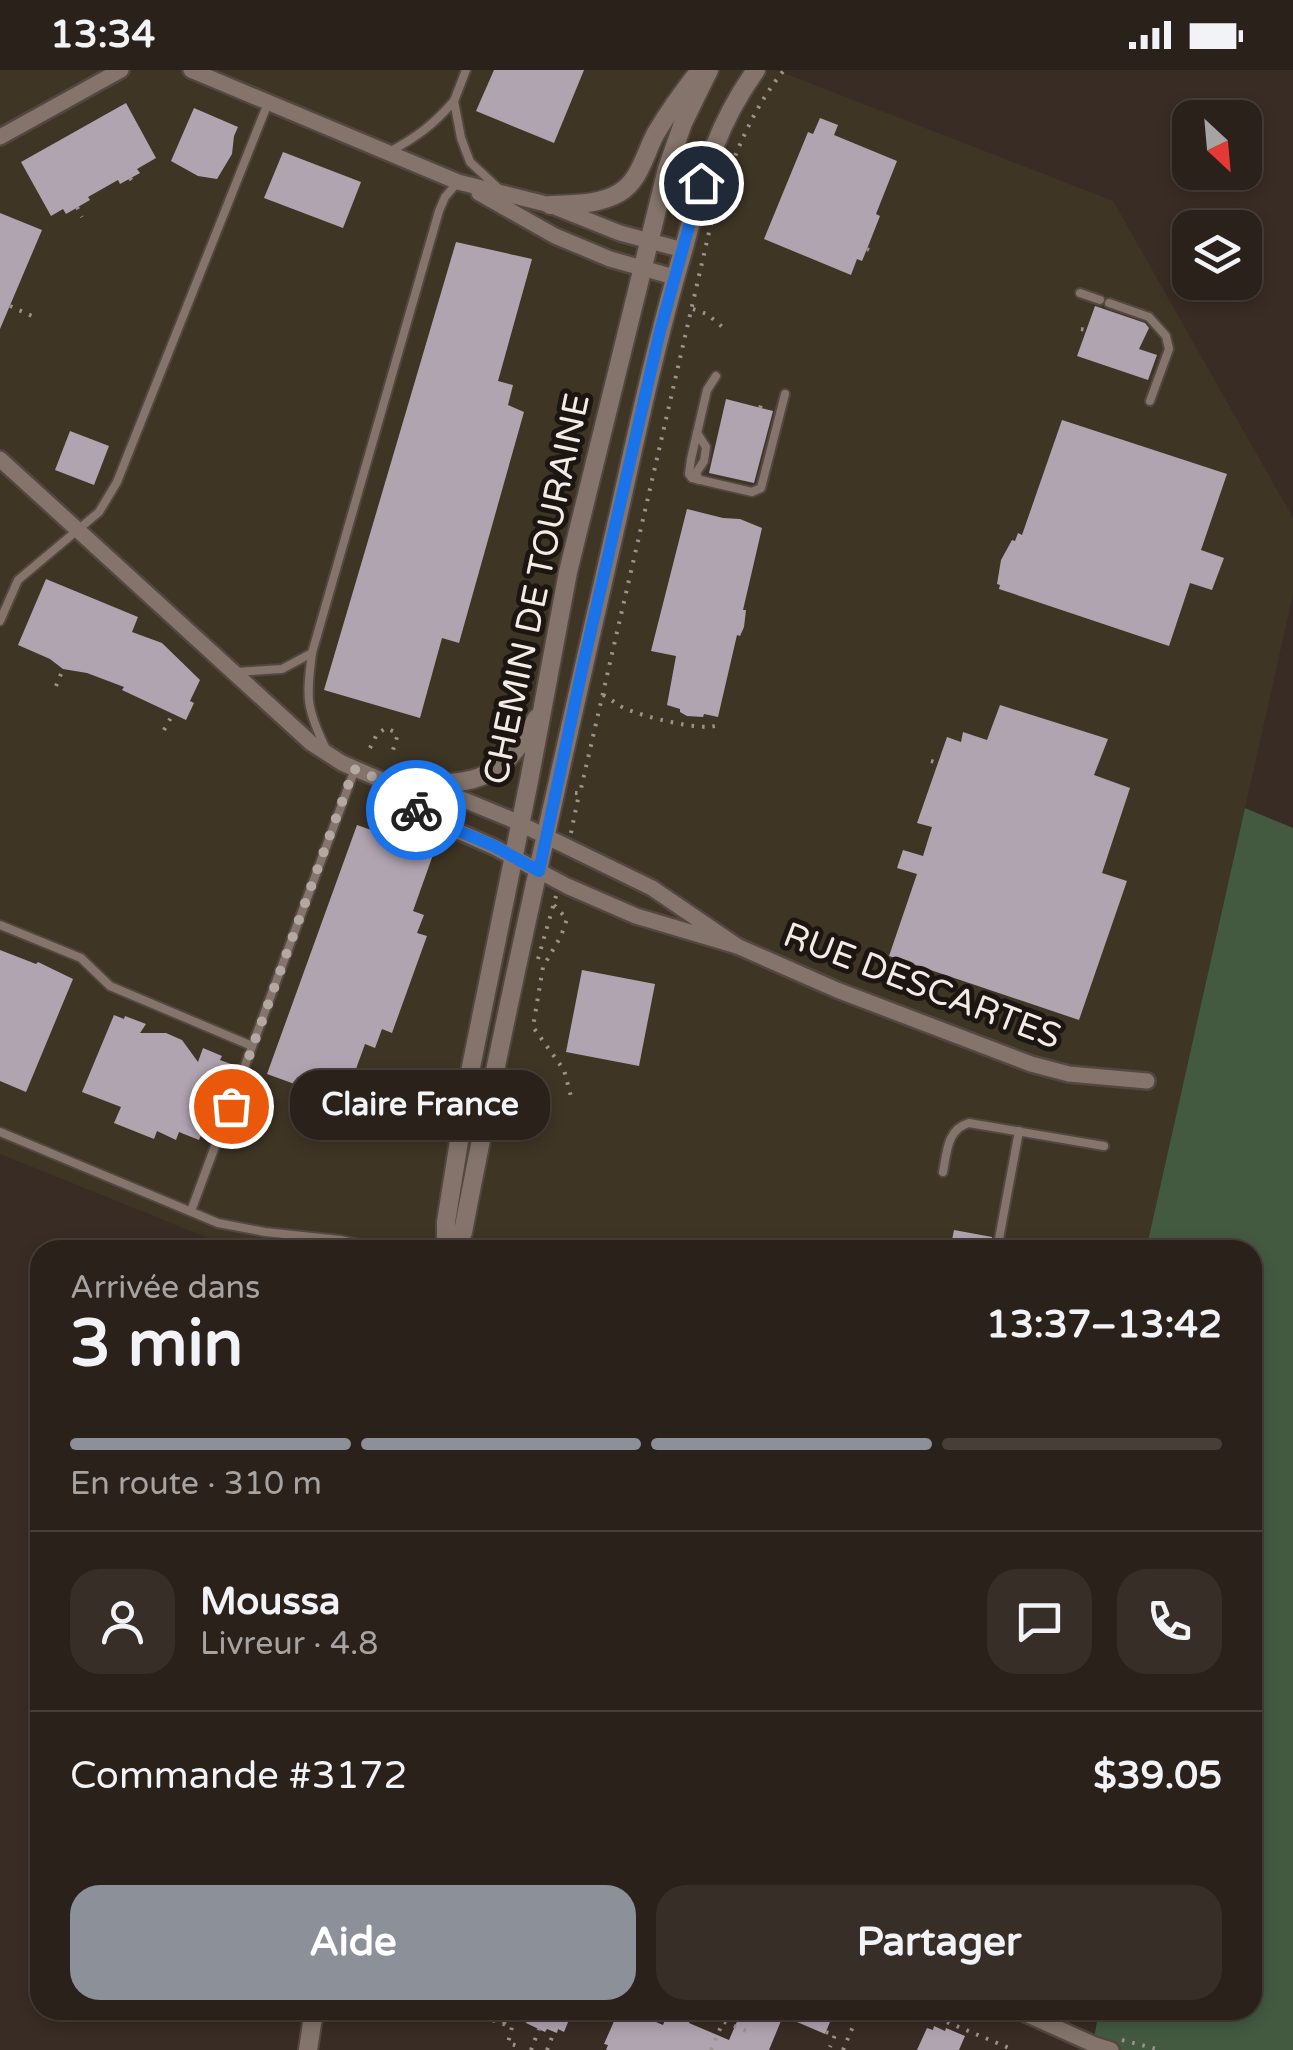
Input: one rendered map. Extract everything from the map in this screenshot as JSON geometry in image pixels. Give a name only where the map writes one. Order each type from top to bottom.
[{"type":"street","points":[[0,136],[121,70]]},
{"type":"street","points":[[191,70],[458,182],[555,236],[641,269],[674,277]]},
{"type":"street","points":[[550,205],[606,200],[624,191],[666,117],[700,70]]},
{"type":"street","name":"CHEMIN DE TOURAINE","points":[[446,1240],[471,1067],[568,572],[666,169],[690,106],[709,70]]},
{"type":"street","name":"CHEMIN DE TOURAINE","points":[[458,1240],[660,331],[715,141],[756,70]]},
{"type":"street","points":[[458,182],[550,205],[620,234],[683,250]]},
{"type":"street","points":[[0,459],[311,744],[354,769],[393,785]]},
{"type":"street","points":[[425,784],[464,782],[496,770],[514,754],[542,710]]},
{"type":"street","name":"RUE DESCARTES","points":[[393,785],[425,784],[520,825],[652,888],[737,946]]},
{"type":"street","name":"RUE DESCARTES","points":[[393,785],[421,815],[636,916],[737,946],[836,990],[1031,1064],[1070,1074],[1147,1081]]},
{"type":"street","points":[[308,2050],[312,2020]]},
{"type":"street","points":[[1033,2020],[1068,2042],[1111,2050]]},
{"type":"lane","points":[[388,152],[420,136],[436,122],[454,100],[466,70]]},
{"type":"lane","points":[[454,100],[470,162],[505,194]]},
{"type":"lane","points":[[0,621],[18,580],[99,512],[117,482],[268,103]]},
{"type":"lane","points":[[329,755],[313,724],[308,703],[312,653],[439,211],[458,182]]},
{"type":"lane","points":[[1080,292],[1149,316],[1166,336],[1168,348],[1150,402]]},
{"type":"lane","points":[[716,376],[707,390],[689,468],[692,478],[699,480],[752,492],[761,488],[785,394]]},
{"type":"lane","points":[[232,672],[282,669],[312,653]]},
{"type":"lane","points":[[191,1211],[354,769]]},
{"type":"lane","points":[[0,925],[82,958],[110,986],[252,1046]]},
{"type":"lane","points":[[943,1172],[952,1133],[962,1124],[1104,1146]]},
{"type":"lane","points":[[0,1132],[218,1223],[340,1240]]},
{"type":"lane","points":[[999,1239],[1019,1132]]},
{"type":"path","points":[[572,793],[580,793],[710,231],[731,161],[761,102],[784,70]]},
{"type":"path","points":[[130,178],[136,186]]},
{"type":"path","points":[[77,207],[82,216]]},
{"type":"path","points":[[10,306],[32,316]]},
{"type":"path","points":[[692,309],[707,314],[726,330]]},
{"type":"path","points":[[677,328],[688,330]]},
{"type":"path","points":[[56,686],[63,669]]},
{"type":"path","points":[[603,695],[625,709],[648,716],[708,728],[718,725]]},
{"type":"path","points":[[164,730],[173,714]]},
{"type":"path","points":[[370,748],[377,734],[386,728],[398,737],[393,750]]},
{"type":"path","points":[[931,761],[938,763]]},
{"type":"path","points":[[554,905],[566,919],[543,967],[533,1026],[564,1070],[572,1100]]},
{"type":"path","points":[[492,2020],[512,2027],[508,2043],[518,2046]]},
{"type":"path","points":[[504,2024],[505,2020]]},
{"type":"path","points":[[718,2020],[750,2033]]},
{"type":"path","points":[[843,2050],[856,2020]]},
{"type":"path","points":[[940,2028],[943,2020],[961,2031],[1014,2050]]},
{"type":"path","points":[[712,2050],[723,2022]]},
{"type":"path","points":[[531,2050],[539,2029]]},
{"type":"path","points":[[547,2050],[554,2032]]},
{"type":"path","points":[[826,2032],[835,2035],[830,2047]]},
{"type":"path","points":[[983,2050],[988,2039]]},
{"type":"shaded area","points":[[0,70],[776,70],[1113,201],[1293,518],[1293,594],[1148,1240],[213,1240],[0,1154]]},
{"type":"green space","points":[[1245,808],[1293,828],[1293,2050],[1092,2050],[1097,2020],[1262,2020],[1262,1240],[1148,1240]]},
{"type":"building","points":[[494,70],[584,70],[554,143],[476,111]]},
{"type":"building","points":[[126,103],[156,158],[137,169],[140,173],[120,184],[118,180],[66,214],[63,209],[51,216],[21,162]]},
{"type":"building","points":[[194,108],[238,127],[232,154],[217,179],[198,176],[171,161]]},
{"type":"building","points":[[820,118],[838,125],[834,135],[897,161],[867,249],[862,261],[857,259],[851,275],[764,239],[808,132],[813,134]]},
{"type":"building","points":[[283,152],[361,182],[343,228],[264,198]]},
{"type":"building","points":[[0,213],[42,230],[0,329]]},
{"type":"building","points":[[456,242],[532,259],[498,381],[513,385],[508,405],[524,412],[459,643],[442,638],[420,718],[324,690]]},
{"type":"building","points":[[1095,306],[1145,323],[1149,328],[1139,349],[1157,355],[1148,380],[1077,356]]},
{"type":"building","points":[[726,399],[773,411],[754,483],[709,473]]},
{"type":"building","points":[[1062,420],[1227,474],[1201,550],[1224,558],[1212,590],[1190,583],[1169,646],[999,589],[1001,560],[1012,540],[1018,533],[1022,535]]},
{"type":"building","points":[[70,431],[109,446],[94,485],[55,470]]},
{"type":"building","points":[[687,509],[740,519],[762,528],[743,610],[744,627],[737,635],[718,717],[687,716],[667,705],[676,656],[651,651]]},
{"type":"building","points":[[46,579],[138,617],[132,632],[162,643],[200,680],[186,720],[122,690],[124,687],[63,669],[18,645]]},
{"type":"building","points":[[1000,705],[1108,739],[1094,775],[1130,788],[1102,873],[1127,881],[1079,1020],[889,956],[917,874],[897,868],[903,850],[923,856],[932,827],[917,823],[947,737],[961,742],[963,732],[987,740]]},
{"type":"building","points":[[357,825],[434,852],[413,911],[424,915],[417,933],[427,936],[392,1033],[382,1029],[375,1048],[365,1044],[344,1102],[267,1074]]},
{"type":"building","points":[[0,950],[73,979],[26,1092],[0,1081]]},
{"type":"building","points":[[582,970],[655,984],[639,1066],[566,1052]]},
{"type":"building","points":[[114,1015],[146,1024],[140,1033],[166,1033],[182,1040],[198,1062],[203,1048],[231,1064],[199,1140],[179,1132],[176,1140],[157,1131],[154,1139],[114,1123],[121,1107],[82,1092]]},
{"type":"building","points":[[954,1230],[992,1237],[992,1240],[952,1240]]},
{"type":"building","points":[[569,2020],[564,2032],[558,2029],[557,2033],[526,2023]]},
{"type":"building","points":[[615,2020],[651,2020],[663,2025],[665,2020],[690,2020],[689,2023],[729,2040],[738,2020],[781,2020],[769,2050],[606,2050],[608,2045],[604,2044]]},
{"type":"building","points":[[792,2020],[831,2020],[825,2034]]},
{"type":"building","points":[[934,2026],[965,2036],[959,2050],[917,2050],[927,2028],[933,2030]]},
{"type":"way so far","points":[[231,1106],[354,769],[393,785],[416,810]]},
{"type":"place","name":"Claire France","points":[[231,1106]]},
{"type":"route","points":[[416,810],[539,871],[660,331],[701,183]]}]
